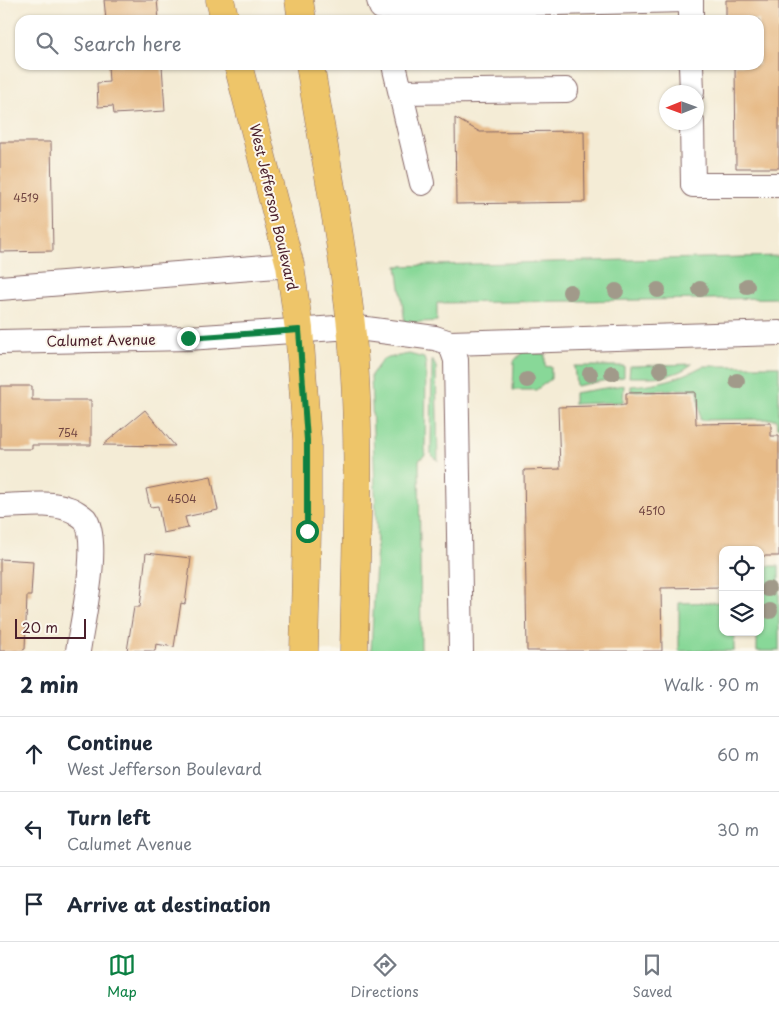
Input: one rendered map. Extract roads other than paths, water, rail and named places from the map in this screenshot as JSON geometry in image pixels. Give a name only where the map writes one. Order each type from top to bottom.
[{"type":"main road","points":[[220,0],[224,15]]},
{"type":"main road","points":[[299,0],[301,15]]},
{"type":"main road","name":"West Jefferson Boulevard","points":[[239,70],[290,265],[299,330],[307,440],[304,651]]},
{"type":"main road","points":[[311,70],[351,327],[357,507],[354,651]]},
{"type":"street","points":[[381,9],[518,2],[689,0],[690,15]]},
{"type":"street","points":[[395,70],[422,182]]},
{"type":"street","points":[[691,70],[692,85]]},
{"type":"street","points":[[401,92],[566,90]]},
{"type":"street","points":[[692,130],[693,185],[779,184]]},
{"type":"street","points":[[0,288],[290,265]]},
{"type":"street","name":"Calumet Avenue","points":[[0,342],[188,338],[351,327],[435,338],[450,343],[779,332]]},
{"type":"street","points":[[450,343],[456,360],[461,651]]},
{"type":"street","points":[[0,506],[50,506],[69,509],[84,518],[92,538],[91,561],[78,651]]}]
